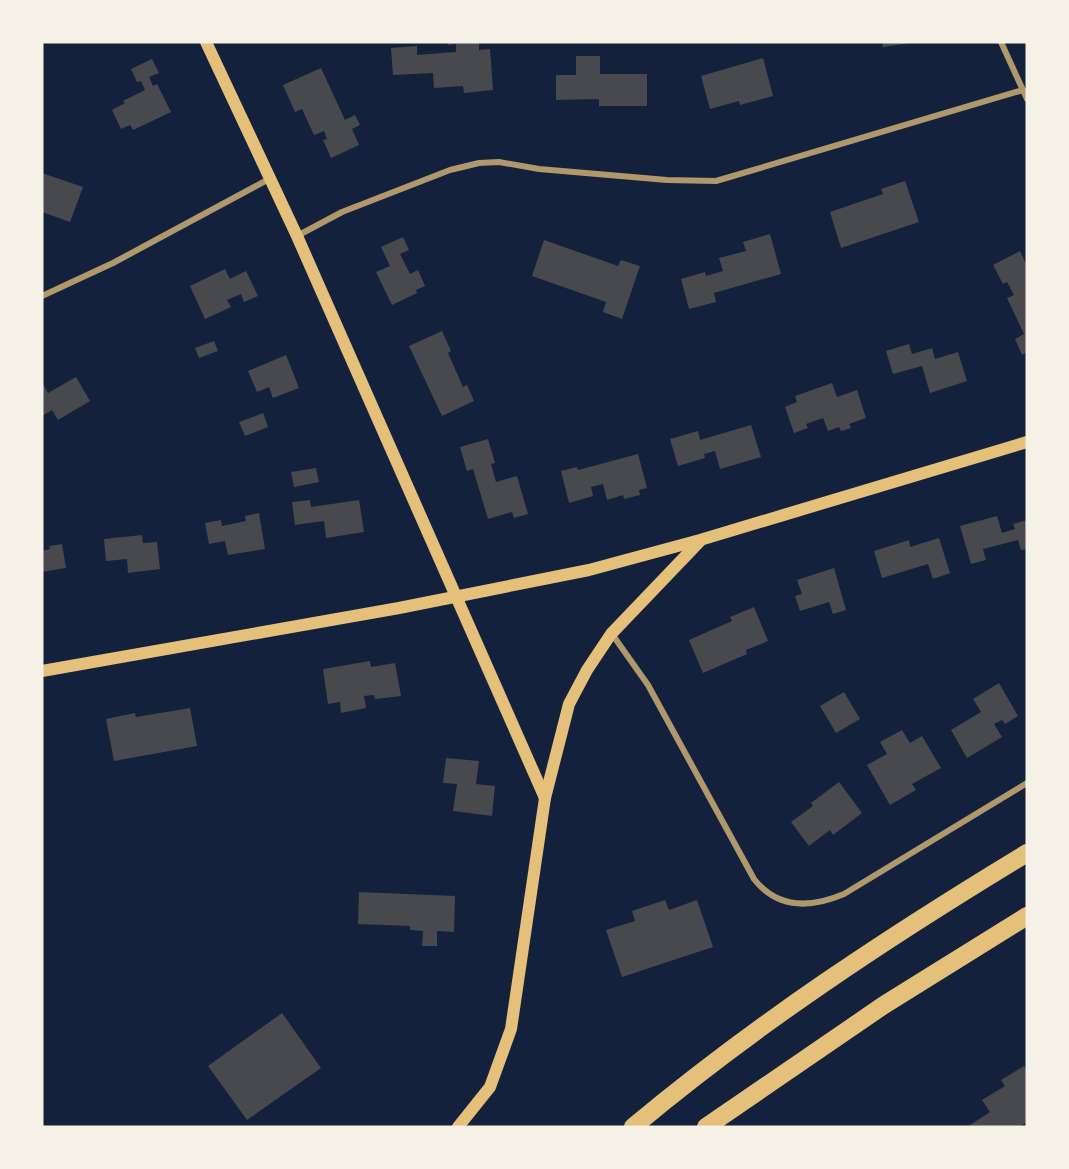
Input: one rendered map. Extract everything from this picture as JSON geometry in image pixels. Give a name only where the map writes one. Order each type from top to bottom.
[{"type":"highway","points":[[633,1127],[804,996],[884,942],[1027,853]]},
{"type":"highway","points":[[708,1127],[885,1005],[1027,916]]},
{"type":"highway","points":[[624,1127],[659,1106]]},
{"type":"main road","points":[[206,42],[297,236],[458,595],[545,798]]},
{"type":"main road","points":[[42,671],[399,608],[589,570],[700,540],[1027,442]]},
{"type":"main road","points":[[458,1127],[490,1087],[511,1029],[545,798],[569,704],[587,670],[611,634],[700,540]]},
{"type":"street","points":[[1001,42],[1027,99]]},
{"type":"street","points":[[297,236],[342,212],[450,170],[479,163],[499,162],[539,169],[667,180],[716,181],[1023,90]]},
{"type":"street","points":[[42,296],[112,263],[269,179]]},
{"type":"street","points":[[611,634],[648,685],[754,879],[764,892],[786,903],[806,906],[826,902],[844,894],[1027,783]]},
{"type":"building","points":[[448,42],[479,42],[479,50],[490,49],[493,90],[464,93],[463,86],[434,88],[433,73],[393,75],[391,48],[417,46],[417,55],[456,52],[456,44],[448,45]]},
{"type":"building","points":[[882,42],[910,42],[911,43],[883,47]]},
{"type":"building","points":[[576,56],[600,56],[600,74],[647,74],[647,106],[599,106],[599,99],[556,100],[556,75],[576,75]]},
{"type":"building","points":[[763,58],[773,96],[740,105],[739,101],[710,109],[701,76]]},
{"type":"building","points":[[152,59],[159,73],[149,77],[153,86],[157,84],[171,112],[133,130],[130,125],[121,129],[112,110],[125,103],[123,101],[145,90],[141,81],[137,82],[131,69]]},
{"type":"building","points":[[321,68],[345,120],[355,115],[360,125],[352,129],[359,145],[331,158],[323,140],[327,139],[324,131],[314,135],[302,109],[295,112],[283,85]]},
{"type":"building","points":[[42,173],[83,187],[70,222],[42,212]]},
{"type":"building","points":[[905,181],[919,222],[841,248],[830,212],[883,194],[881,189]]},
{"type":"building","points":[[770,234],[781,274],[714,293],[716,302],[689,309],[681,279],[705,272],[706,276],[723,271],[719,258],[746,251],[743,242]]},
{"type":"building","points":[[403,237],[409,250],[400,254],[410,274],[418,270],[425,286],[416,290],[417,293],[392,305],[376,272],[390,266],[381,247]]},
{"type":"building","points":[[544,240],[618,266],[621,260],[640,266],[622,319],[603,312],[606,302],[532,276]]},
{"type":"building","points":[[1020,251],[1027,266],[1027,352],[1022,355],[1015,339],[1024,334],[1007,298],[1014,295],[1007,282],[1003,284],[993,265]]},
{"type":"building","points":[[225,269],[230,279],[246,271],[258,296],[244,302],[241,294],[227,300],[231,307],[205,319],[190,286]]},
{"type":"building","points":[[442,331],[451,351],[448,353],[463,387],[467,385],[474,401],[442,416],[409,346]]},
{"type":"building","points":[[214,341],[218,351],[199,358],[195,348]]},
{"type":"building","points":[[909,344],[912,354],[932,348],[935,359],[958,352],[967,381],[930,393],[922,366],[893,374],[886,351]]},
{"type":"building","points":[[286,355],[299,388],[273,398],[269,387],[257,392],[248,371]]},
{"type":"building","points":[[76,377],[90,401],[58,420],[52,410],[42,416],[42,382],[48,393]]},
{"type":"building","points":[[832,383],[837,397],[857,390],[866,418],[849,424],[851,428],[841,431],[839,427],[828,431],[823,418],[806,424],[808,428],[794,433],[785,407],[797,402],[795,396]]},
{"type":"building","points":[[263,413],[268,427],[245,436],[239,422]]},
{"type":"building","points":[[751,425],[761,457],[720,469],[715,451],[704,454],[705,458],[678,466],[670,439],[698,431],[700,440]]},
{"type":"building","points":[[488,439],[495,463],[491,464],[496,482],[517,476],[528,514],[514,518],[512,512],[488,519],[473,469],[467,471],[460,447]]},
{"type":"building","points":[[638,454],[647,488],[639,490],[640,495],[624,499],[623,495],[607,500],[603,484],[591,487],[593,496],[569,503],[561,471],[577,467],[578,470]]},
{"type":"building","points":[[316,468],[319,482],[294,487],[291,472]]},
{"type":"building","points":[[310,500],[311,507],[359,500],[364,532],[326,538],[324,521],[295,525],[292,502]]},
{"type":"building","points":[[259,513],[265,549],[228,555],[225,541],[209,544],[205,523],[221,520],[222,526],[246,521],[245,516]]},
{"type":"building","points":[[997,516],[1002,533],[1015,529],[1013,524],[1027,520],[1027,549],[1021,550],[1018,540],[983,549],[986,560],[971,564],[960,526]]},
{"type":"building","points":[[142,535],[143,543],[157,542],[160,569],[128,573],[127,559],[106,561],[104,539]]},
{"type":"building","points":[[939,538],[950,573],[933,579],[928,564],[882,578],[874,551],[909,540],[910,547]]},
{"type":"building","points":[[62,544],[66,568],[42,572],[42,551],[50,549],[49,546]]},
{"type":"building","points":[[834,568],[846,610],[833,614],[829,602],[800,611],[795,596],[802,594],[797,580]]},
{"type":"building","points":[[754,607],[768,641],[746,650],[747,654],[703,673],[689,640],[732,621],[730,617]]},
{"type":"building","points":[[370,661],[371,667],[395,663],[401,696],[375,699],[374,695],[364,696],[366,708],[341,713],[340,702],[328,704],[323,669]]},
{"type":"building","points":[[999,683],[1018,716],[1005,724],[1002,720],[994,724],[1002,737],[967,758],[951,730],[981,712],[973,699]]},
{"type":"building","points":[[844,692],[860,719],[836,733],[820,706]]},
{"type":"building","points":[[190,708],[197,746],[114,761],[106,719],[135,713],[136,717]]},
{"type":"building","points":[[902,730],[910,743],[922,736],[941,768],[912,784],[916,790],[890,805],[867,765],[887,754],[880,742]]},
{"type":"building","points":[[446,758],[479,761],[476,784],[495,786],[492,816],[453,811],[457,784],[443,783]]},
{"type":"building","points":[[839,782],[862,813],[833,835],[830,830],[809,846],[791,822]]},
{"type":"building","points":[[359,892],[455,896],[454,932],[437,931],[437,946],[422,946],[423,931],[410,930],[410,926],[358,924]]},
{"type":"building","points":[[665,900],[669,910],[697,900],[713,947],[622,977],[606,930],[635,921],[632,911]]},
{"type":"building","points":[[282,1013],[321,1068],[247,1120],[208,1066]]},
{"type":"building","points":[[1024,1066],[1027,1071],[1027,1122],[1019,1127],[967,1127],[990,1112],[982,1100],[1005,1086],[1001,1080]]}]
